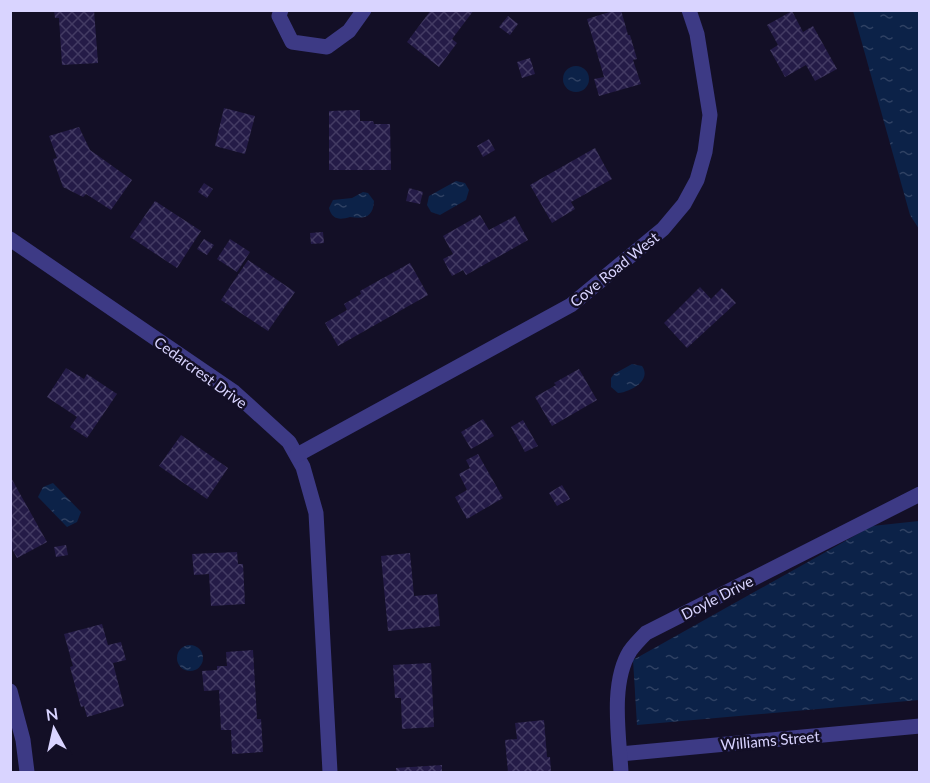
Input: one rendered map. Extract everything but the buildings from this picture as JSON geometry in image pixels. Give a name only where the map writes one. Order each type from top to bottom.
[{"type":"street","points":[[281,10],[279,16],[292,42],[327,47],[349,32],[364,10]]},
{"type":"street","name":"Cove Road West","points":[[297,455],[571,305],[663,229],[684,204],[697,180],[705,152],[710,115],[697,34],[689,10]]},
{"type":"street","name":"Cedarcrest Drive","points":[[10,239],[234,392],[290,442],[303,467],[316,513],[330,772]]},
{"type":"street","name":"Doyle Drive","points":[[621,772],[617,714],[621,675],[630,651],[646,633],[920,494]]},
{"type":"street","points":[[10,692],[23,740],[27,772]]},
{"type":"street","name":"Williams Street","points":[[620,754],[920,726]]},
{"type":"water","points":[[853,11],[919,11],[919,229],[910,215]]},
{"type":"water","points":[[576,66],[585,70],[589,79],[585,88],[576,92],[567,88],[563,79],[567,70]]},
{"type":"water","points":[[456,181],[465,183],[469,190],[466,200],[440,215],[431,212],[427,205],[429,196]]},
{"type":"water","points":[[363,192],[368,193],[374,201],[370,214],[360,218],[340,219],[332,215],[329,208],[333,200],[352,198]]},
{"type":"water","points":[[632,364],[642,366],[644,376],[634,388],[618,393],[611,387],[611,378]]},
{"type":"water","points":[[53,483],[81,512],[77,522],[67,527],[38,497],[43,487]]},
{"type":"water","points":[[919,521],[919,700],[637,725],[633,660],[872,526]]},
{"type":"water","points":[[190,645],[199,649],[203,658],[199,667],[190,671],[181,667],[177,658],[181,649]]}]
